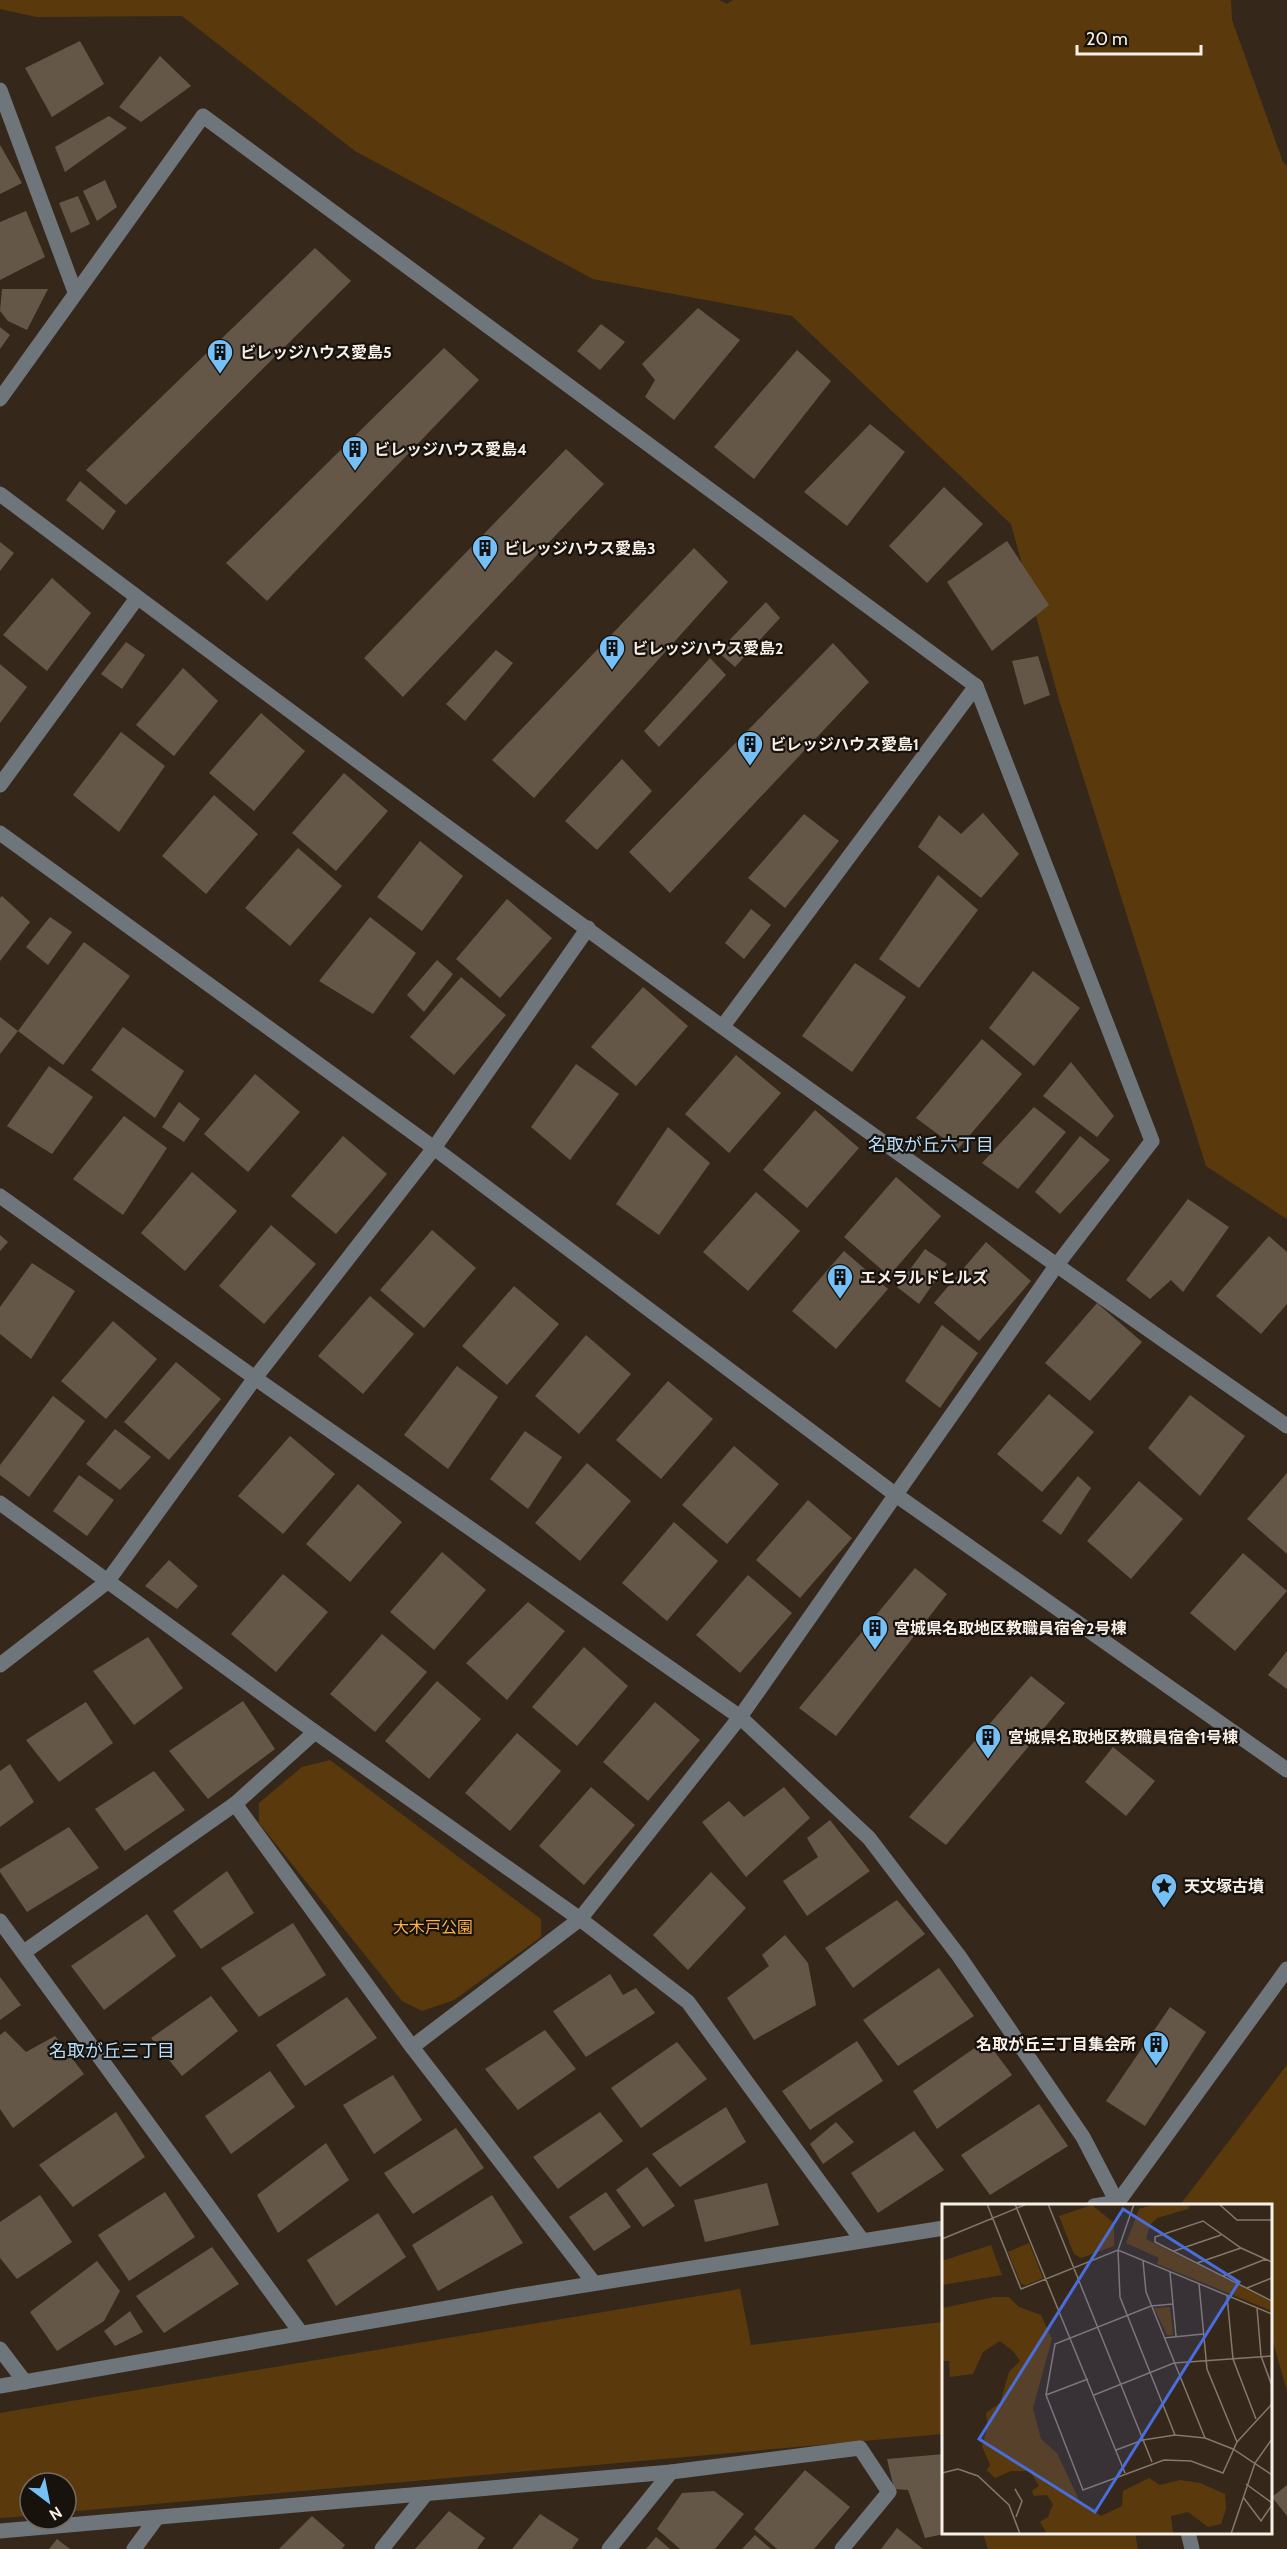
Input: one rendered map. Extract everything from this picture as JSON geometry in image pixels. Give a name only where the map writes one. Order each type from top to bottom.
[{"type":"street","points":[[0,90],[75,292]]},
{"type":"street","points":[[0,399],[203,116],[976,686],[1152,1141],[1056,1266],[740,1717],[580,1919],[412,2047]]},
{"type":"street","points":[[0,494],[723,1026],[1056,1266],[1287,1426]]},
{"type":"street","points":[[0,785],[137,597]]},
{"type":"street","points":[[723,1026],[976,686]]},
{"type":"street","points":[[0,833],[434,1148],[896,1495],[1287,1770]]},
{"type":"street","points":[[0,1665],[107,1582],[255,1378],[434,1148],[588,928]]},
{"type":"street","points":[[0,1196],[255,1378],[740,1717],[869,1838],[966,1965],[1083,2137],[1119,2204],[1287,1969]]},
{"type":"street","points":[[0,1503],[315,1732],[580,1919],[688,2002],[862,2240]]},
{"type":"street","points":[[24,1952],[235,1804],[315,1732]]},
{"type":"street","points":[[235,1804],[412,2047],[594,2283]]},
{"type":"street","points":[[0,1921],[301,2333]]},
{"type":"street","points":[[0,2386],[594,2283],[942,2228]]},
{"type":"street","points":[[0,2349],[25,2382]]},
{"type":"street","points":[[0,2531],[671,2472],[860,2448],[889,2492],[842,2549]]},
{"type":"street","points":[[609,2549],[671,2472]]},
{"type":"street","points":[[382,2549],[425,2495]]},
{"type":"street","points":[[134,2549],[156,2519]]},
{"type":"street","points":[[1188,2534],[1192,2549]]},
{"type":"green space","points":[[0,0],[719,0],[727,4],[733,0],[1231,0],[1232,20],[1283,162],[1287,166],[1287,1219],[1206,1166],[1059,700],[1011,524],[792,316],[593,279],[355,151],[182,16],[37,17],[0,9]]},
{"type":"green space","name":"大木戸公園","points":[[330,1760],[541,1919],[541,1937],[454,2000],[422,2011],[402,2001],[259,1823],[259,1803],[302,1767]]},
{"type":"green space","points":[[1287,2065],[1287,2391],[1272,2338],[1272,2204],[1181,2204]]},
{"type":"green space","points":[[740,2289],[751,2345],[942,2322],[942,2434],[78,2511],[78,2471],[18,2471],[18,2517],[0,2518],[0,2413]]},
{"type":"green space","points":[[983,2534],[1135,2534],[1138,2549],[988,2549]]},
{"type":"building","points":[[80,41],[104,84],[52,117],[25,68]]},
{"type":"building","points":[[160,56],[191,86],[141,122],[119,107]]},
{"type":"building","points":[[109,116],[127,128],[65,172],[55,147]]},
{"type":"building","points":[[0,145],[22,183],[0,194]]},
{"type":"building","points":[[105,180],[117,207],[97,221],[83,191]]},
{"type":"building","points":[[78,196],[90,224],[71,233],[59,203]]},
{"type":"building","points":[[26,211],[45,257],[0,280],[0,222]]},
{"type":"building","name":"ビレッジハウス愛島5","points":[[315,248],[351,281],[126,505],[86,470]]},
{"type":"building","points":[[2,289],[48,289],[27,330],[8,321],[0,311]]},
{"type":"building","points":[[698,308],[740,340],[674,420],[645,397],[655,380],[642,364]]},
{"type":"building","points":[[601,324],[625,342],[600,370],[577,351]]},
{"type":"building","points":[[0,327],[10,335],[0,349]]},
{"type":"building","name":"ビレッジハウス愛島4","points":[[444,348],[479,380],[267,601],[226,563]]},
{"type":"building","points":[[797,350],[831,381],[754,479],[714,447]]},
{"type":"building","points":[[870,424],[905,452],[847,526],[804,492]]},
{"type":"building","name":"ビレッジハウス愛島3","points":[[566,449],[604,484],[403,697],[364,658]]},
{"type":"building","points":[[80,481],[116,511],[103,530],[66,500]]},
{"type":"building","points":[[944,487],[983,524],[927,583],[889,546]]},
{"type":"building","points":[[1007,541],[1049,605],[992,651],[947,582]]},
{"type":"building","points":[[0,542],[14,553],[0,571]]},
{"type":"building","name":"ビレッジハウス愛島2","points":[[694,548],[728,582],[534,798],[492,760]]},
{"type":"building","points":[[52,578],[91,613],[47,671],[3,635]]},
{"type":"building","points":[[766,602],[780,618],[735,667],[718,652]]},
{"type":"building","points":[[126,642],[145,655],[122,689],[101,674]]},
{"type":"building","name":"ビレッジハウス愛島1","points":[[833,643],[869,682],[670,893],[629,852]]},
{"type":"building","points":[[496,650],[513,663],[465,721],[446,704]]},
{"type":"building","points":[[1038,656],[1050,695],[1024,705],[1012,661]]},
{"type":"building","points":[[710,658],[726,675],[659,747],[644,731]]},
{"type":"building","points":[[0,664],[27,687],[0,723]]},
{"type":"building","points":[[183,668],[218,701],[174,756],[136,725]]},
{"type":"building","points":[[261,713],[305,751],[254,811],[209,773]]},
{"type":"building","points":[[121,732],[165,766],[119,832],[73,795]]},
{"type":"building","points":[[622,759],[652,791],[597,850],[565,821]]},
{"type":"building","points":[[344,773],[388,811],[336,871],[292,833]]},
{"type":"building","points":[[214,795],[258,834],[206,894],[162,856]]},
{"type":"building","points":[[983,813],[1019,854],[981,898],[918,847],[939,815],[961,834]]},
{"type":"building","points":[[804,814],[839,841],[785,908],[748,878]]},
{"type":"building","points":[[420,841],[463,876],[422,931],[377,897]]},
{"type":"building","points":[[298,848],[342,886],[290,946],[245,908]]},
{"type":"building","points":[[938,875],[978,910],[919,988],[879,959]]},
{"type":"building","points":[[2,896],[30,922],[0,961],[0,898]]},
{"type":"building","points":[[507,899],[552,938],[500,998],[456,959]]},
{"type":"building","points":[[751,909],[771,925],[744,959],[725,943]]},
{"type":"building","points":[[50,917],[72,932],[48,965],[26,947]]},
{"type":"building","points":[[370,917],[416,953],[373,1014],[319,981]]},
{"type":"building","points":[[84,942],[130,976],[63,1065],[18,1031]]},
{"type":"building","points":[[437,960],[453,974],[424,1012],[407,995]]},
{"type":"building","points":[[855,963],[906,997],[852,1072],[802,1036]]},
{"type":"building","points":[[1033,971],[1080,1008],[1034,1066],[989,1028]]},
{"type":"building","points":[[461,977],[506,1015],[454,1075],[410,1037]]},
{"type":"building","points":[[643,987],[688,1026],[636,1086],[591,1047]]},
{"type":"building","points":[[0,1017],[18,1031],[0,1054]]},
{"type":"building","points":[[123,1027],[184,1071],[155,1118],[91,1070]]},
{"type":"building","points":[[982,1039],[1022,1074],[958,1149],[916,1118]]},
{"type":"building","points":[[736,1055],[781,1093],[729,1153],[685,1114]]},
{"type":"building","points":[[1071,1062],[1114,1116],[1097,1137],[1043,1096]]},
{"type":"building","points":[[576,1064],[619,1094],[570,1160],[531,1127]]},
{"type":"building","points":[[49,1066],[93,1097],[52,1154],[7,1126]]},
{"type":"building","points":[[255,1074],[300,1112],[248,1172],[204,1134]]},
{"type":"building","points":[[179,1102],[200,1119],[184,1142],[162,1127]]},
{"type":"building","points":[[1034,1107],[1066,1132],[1018,1189],[982,1163]]},
{"type":"building","points":[[815,1110],[859,1148],[807,1208],[763,1170]]},
{"type":"building","points":[[124,1116],[167,1148],[123,1215],[73,1179]]},
{"type":"building","points":[[668,1127],[710,1163],[659,1235],[616,1204]]},
{"type":"building","points":[[343,1136],[387,1174],[336,1234],[291,1196]]},
{"type":"building","points":[[1080,1136],[1110,1160],[1060,1214],[1035,1192]]},
{"type":"building","points":[[192,1172],[237,1211],[185,1271],[141,1233]]},
{"type":"building","points":[[896,1177],[941,1216],[889,1276],[844,1237]]},
{"type":"building","points":[[756,1192],[800,1231],[748,1291],[703,1252]]},
{"type":"building","points":[[1188,1199],[1229,1227],[1183,1292],[1171,1280],[1150,1299],[1126,1280]]},
{"type":"building","points":[[271,1225],[316,1264],[264,1324],[219,1286]]},
{"type":"building","points":[[432,1230],[476,1268],[424,1328],[380,1290]]},
{"type":"building","points":[[0,1235],[8,1242],[0,1251]]},
{"type":"building","points":[[1269,1236],[1287,1252],[1287,1304],[1261,1334],[1216,1296]]},
{"type":"building","points":[[986,1242],[1031,1281],[979,1341],[934,1303]]},
{"type":"building","points":[[925,1249],[947,1264],[919,1304],[897,1287]]},
{"type":"building","name":"エメラルドヒルズ","points":[[844,1251],[888,1289],[836,1349],[792,1311]]},
{"type":"building","points":[[32,1263],[75,1291],[31,1359],[0,1334],[0,1307]]},
{"type":"building","points":[[514,1286],[559,1324],[507,1385],[462,1346]]},
{"type":"building","points":[[370,1296],[414,1334],[363,1394],[318,1356]]},
{"type":"building","points":[[1097,1303],[1142,1342],[1090,1401],[1045,1363]]},
{"type":"building","points":[[113,1321],[157,1359],[106,1419],[61,1381]]},
{"type":"building","points":[[942,1325],[978,1353],[940,1408],[905,1381]]},
{"type":"building","points":[[586,1335],[631,1374],[579,1434],[535,1396]]},
{"type":"building","points":[[176,1362],[221,1399],[169,1460],[124,1422]]},
{"type":"building","points":[[457,1366],[498,1397],[448,1469],[404,1435]]},
{"type":"building","points":[[668,1381],[713,1419],[661,1479],[616,1440]]},
{"type":"building","points":[[1049,1394],[1094,1432],[1042,1492],[997,1454]]},
{"type":"building","points":[[1190,1395],[1245,1436],[1200,1496],[1148,1448]]},
{"type":"building","points":[[53,1396],[85,1421],[29,1497],[0,1475],[0,1465]]},
{"type":"building","points":[[115,1429],[151,1457],[120,1490],[86,1464]]},
{"type":"building","points":[[525,1431],[562,1457],[528,1509],[490,1479]]},
{"type":"building","points":[[290,1436],[335,1474],[283,1534],[238,1496]]},
{"type":"building","points":[[734,1446],[779,1484],[727,1544],[682,1505]]},
{"type":"building","points":[[587,1463],[631,1501],[580,1561],[535,1523]]},
{"type":"building","points":[[1287,1473],[1287,1554],[1247,1519]]},
{"type":"building","points":[[79,1475],[114,1500],[87,1536],[53,1511]]},
{"type":"building","points":[[1078,1476],[1091,1488],[1061,1535],[1042,1521]]},
{"type":"building","points":[[1139,1481],[1183,1519],[1131,1579],[1087,1541]]},
{"type":"building","points":[[358,1484],[402,1522],[350,1582],[306,1544]]},
{"type":"building","points":[[808,1500],[852,1538],[800,1598],[756,1560]]},
{"type":"building","points":[[674,1522],[718,1561],[667,1621],[622,1583]]},
{"type":"building","points":[[442,1552],[486,1590],[434,1650],[390,1612]]},
{"type":"building","points":[[1243,1553],[1287,1591],[1235,1651],[1190,1613]]},
{"type":"building","points":[[169,1560],[198,1586],[177,1609],[145,1586]]},
{"type":"building","name":"宮城県名取地区教職員宿舎2号棟","points":[[915,1568],[947,1594],[836,1736],[799,1708]]},
{"type":"building","points":[[283,1574],[328,1612],[276,1672],[231,1634]]},
{"type":"building","points":[[748,1575],[792,1613],[740,1673],[696,1635]]},
{"type":"building","points":[[528,1602],[565,1631],[507,1700],[466,1663]]},
{"type":"building","points":[[382,1634],[427,1672],[375,1732],[330,1694]]},
{"type":"building","points":[[148,1637],[183,1688],[134,1725],[93,1671]]},
{"type":"building","points":[[584,1647],[628,1686],[577,1746],[532,1707]]},
{"type":"building","points":[[1287,1651],[1287,1689],[1268,1675]]},
{"type":"building","name":"宮城県名取地区教職員宿舎1号棟","points":[[1031,1676],[1065,1703],[946,1845],[909,1817]]},
{"type":"building","points":[[437,1681],[481,1719],[429,1779],[385,1741]]},
{"type":"building","points":[[243,1701],[275,1749],[208,1799],[169,1751]]},
{"type":"building","points":[[86,1702],[113,1743],[59,1782],[26,1740]]},
{"type":"building","points":[[655,1702],[700,1740],[648,1801],[603,1762]]},
{"type":"building","points":[[517,1733],[561,1771],[510,1831],[465,1793]]},
{"type":"building","points":[[1113,1747],[1155,1781],[1126,1816],[1085,1782]]},
{"type":"building","points":[[10,1764],[34,1802],[0,1827],[0,1771]]},
{"type":"building","points":[[154,1771],[185,1810],[125,1851],[95,1809]]},
{"type":"building","points":[[591,1787],[635,1825],[584,1885],[539,1846]]},
{"type":"building","points":[[784,1787],[810,1818],[746,1877],[702,1822],[729,1801],[744,1817]]},
{"type":"building","points":[[830,1820],[870,1871],[807,1916],[783,1881],[818,1857],[807,1838]]},
{"type":"building","points":[[69,1827],[99,1868],[27,1912],[0,1869]]},
{"type":"building","points":[[227,1871],[254,1913],[201,1949],[173,1911]]},
{"type":"building","points":[[711,1872],[746,1908],[688,1970],[653,1935]]},
{"type":"building","points":[[897,1900],[925,1934],[853,1988],[825,1948]]},
{"type":"building","points":[[147,1914],[176,1956],[104,2010],[71,1966]]},
{"type":"building","points":[[293,1923],[326,1975],[259,2017],[221,1968]]},
{"type":"building","points":[[785,1935],[808,1963],[816,2005],[754,2040],[727,1998],[769,1966],[762,1955]]},
{"type":"building","points":[[939,1968],[974,2016],[898,2066],[863,2020]]},
{"type":"building","points":[[610,1974],[623,1995],[636,1988],[655,2013],[586,2057],[553,2011]]},
{"type":"building","points":[[0,1977],[21,2005],[0,2020]]},
{"type":"building","points":[[211,1996],[238,2031],[182,2076],[151,2038]]},
{"type":"building","points":[[347,1997],[377,2038],[305,2086],[276,2045]]},
{"type":"building","name":"名取が丘三丁目集会所","points":[[1170,2007],[1206,2032],[1145,2126],[1106,2101]]},
{"type":"building","points":[[545,2030],[576,2069],[518,2110],[485,2069]]},
{"type":"building","points":[[5,2031],[26,2052],[55,2036],[84,2074],[13,2128],[0,2109],[0,2035]]},
{"type":"building","points":[[986,2040],[1012,2075],[937,2129],[913,2091]]},
{"type":"building","points":[[857,2041],[883,2081],[810,2130],[782,2091]]},
{"type":"building","points":[[677,2042],[707,2079],[641,2128],[611,2088]]},
{"type":"building","points":[[270,2071],[295,2107],[231,2154],[205,2116]]},
{"type":"building","points":[[393,2075],[422,2120],[374,2154],[343,2105]]},
{"type":"building","points":[[1039,2104],[1068,2146],[990,2195],[961,2155]]},
{"type":"building","points":[[726,2107],[746,2142],[680,2187],[652,2154]]},
{"type":"building","points":[[116,2112],[145,2157],[73,2207],[39,2165]]},
{"type":"building","points":[[600,2112],[623,2141],[558,2189],[533,2157]]},
{"type":"building","points":[[836,2122],[854,2142],[823,2164],[810,2144]]},
{"type":"building","points":[[456,2128],[484,2168],[413,2214],[384,2173]]},
{"type":"building","points":[[914,2131],[944,2170],[878,2213],[851,2173]]},
{"type":"building","points":[[326,2143],[349,2180],[278,2233],[257,2195]]},
{"type":"building","points":[[647,2167],[675,2206],[643,2227],[616,2190]]},
{"type":"building","points":[[767,2183],[779,2225],[705,2242],[694,2200]]},
{"type":"building","points":[[165,2192],[195,2237],[129,2281],[98,2235]]},
{"type":"building","points":[[606,2192],[631,2227],[594,2251],[569,2217]]},
{"type":"building","points":[[40,2195],[72,2242],[17,2279],[0,2258],[0,2222]]},
{"type":"building","points":[[492,2195],[523,2243],[438,2291],[412,2245]]},
{"type":"building","points":[[378,2213],[406,2257],[336,2306],[307,2260]]},
{"type":"building","points":[[212,2247],[239,2284],[164,2333],[136,2296]]},
{"type":"building","points":[[97,2261],[120,2291],[104,2321],[57,2351],[30,2312]]},
{"type":"building","points":[[130,2311],[143,2332],[115,2346],[104,2331]]},
{"type":"building","points":[[942,2454],[942,2534],[944,2534],[925,2538],[908,2490],[894,2489],[887,2459]]},
{"type":"building","points":[[805,2470],[850,2507],[814,2549],[777,2549],[754,2529]]},
{"type":"building","points":[[1287,2485],[1287,2516],[1272,2497]]},
{"type":"building","points":[[714,2491],[744,2514],[715,2549],[680,2549],[657,2529],[682,2493]]},
{"type":"building","points":[[449,2511],[485,2538],[477,2549],[415,2549]]},
{"type":"building","points":[[540,2514],[579,2539],[572,2549],[512,2549]]},
{"type":"building","points":[[312,2516],[345,2545],[342,2549],[279,2549]]},
{"type":"building","points":[[897,2528],[923,2549],[881,2549]]},
{"type":"building","points":[[755,2535],[771,2549],[742,2549]]},
{"type":"building","points":[[656,2537],[670,2549],[646,2549]]},
{"type":"building","points":[[57,2539],[70,2549],[49,2549]]},
{"type":"place","name":"ビレッジハウス愛島5","points":[[220,375]]},
{"type":"place","name":"ビレッジハウス愛島4","points":[[355,472]]},
{"type":"place","name":"ビレッジハウス愛島3","points":[[485,571]]},
{"type":"place","name":"ビレッジハウス愛島2","points":[[612,671]]},
{"type":"place","name":"ビレッジハウス愛島1","points":[[750,767]]},
{"type":"place","name":"エメラルドヒルズ","points":[[840,1300]]},
{"type":"place","name":"宮城県名取地区教職員宿舎2号棟","points":[[875,1651]]},
{"type":"place","name":"宮城県名取地区教職員宿舎1号棟","points":[[988,1760]]},
{"type":"place","name":"天文塚古墳","points":[[1164,1909]]},
{"type":"place","name":"名取が丘三丁目集会所","points":[[1156,2067]]},
{"type":"district","name":"名取が丘六丁目","points":[[931,1145]]},
{"type":"district","name":"名取が丘三丁目","points":[[112,2051]]}]
